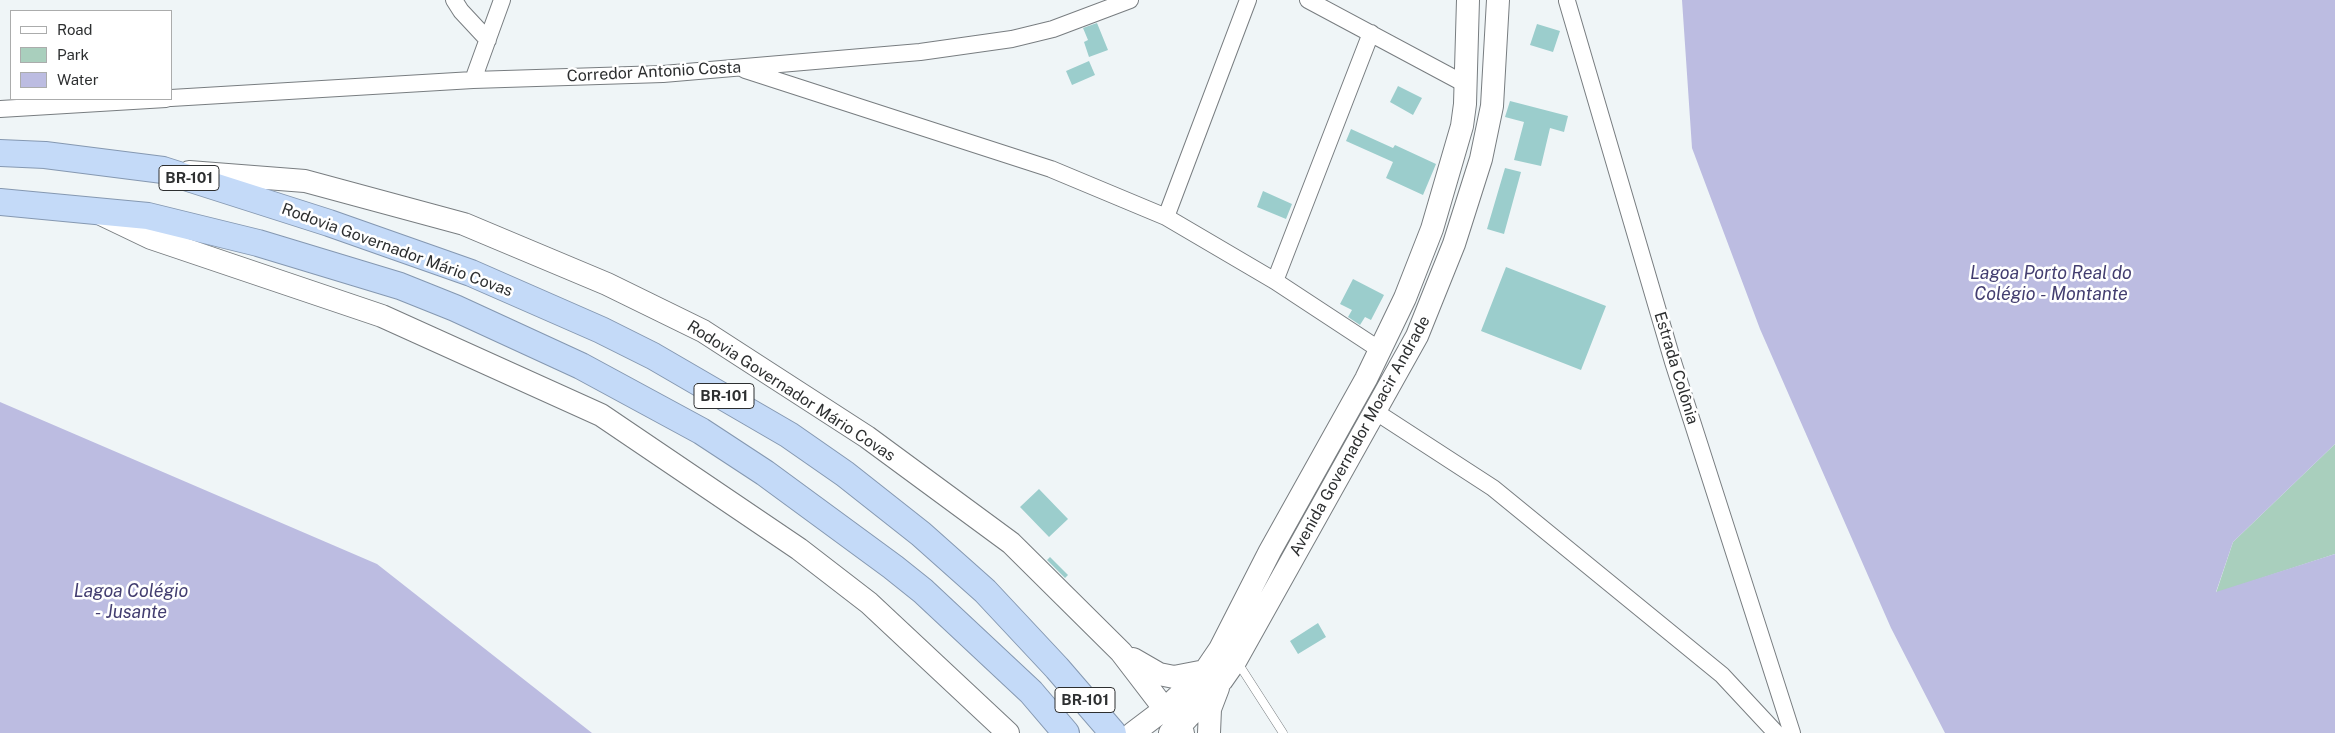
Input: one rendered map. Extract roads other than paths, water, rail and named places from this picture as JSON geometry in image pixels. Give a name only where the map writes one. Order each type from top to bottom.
[{"type":"highway","name":"Rodovia Governador Mário Covas","points":[[0,153],[44,155],[163,170],[329,223],[471,273],[602,330],[653,356],[789,435],[845,474],[961,568],[1057,668],[1113,733]]},
{"type":"highway","points":[[0,202],[97,212]]},
{"type":"highway","name":"BR-101","points":[[97,212],[148,216],[258,244],[400,286],[464,312],[581,366],[701,431],[765,473],[893,567],[923,591],[1031,692],[1066,733]]},
{"type":"main road","name":"Avenida Governador Moacir Andrade","points":[[1228,655],[1405,298],[1432,229],[1462,126],[1468,0]]},
{"type":"main road","name":"Avenida Governador Moacir Andrade","points":[[1134,733],[1175,725],[1228,655],[1376,412],[1417,336],[1454,244],[1481,159],[1492,106],[1498,0]]},
{"type":"main road","points":[[1465,94],[1492,106]]},
{"type":"main road","name":"Rodovia Governador Mário Covas","points":[[163,170],[305,181],[464,224],[607,284],[703,331],[866,437],[1011,543],[1121,652],[1175,725]]},
{"type":"main road","points":[[97,212],[151,238],[382,316],[600,414],[799,549],[869,603],[1008,733]]},
{"type":"main road","points":[[1121,652],[1159,674],[1174,677],[1213,676],[1209,733]]},
{"type":"street","points":[[454,0],[461,11],[488,40]]},
{"type":"street","points":[[474,80],[502,0]]},
{"type":"street","name":"Corredor Antonio Costa","points":[[172,98],[474,80],[663,74],[920,52],[1012,40],[1053,29],[1130,0]]},
{"type":"street","points":[[1166,217],[1248,0]]},
{"type":"street","points":[[1308,0],[1371,33],[1465,94]]},
{"type":"street","name":"Estrada Colônia","points":[[1565,0],[1671,352],[1792,733]]},
{"type":"street","points":[[1275,281],[1371,33]]},
{"type":"street","points":[[738,68],[1051,168],[1166,217],[1275,281],[1380,350]]},
{"type":"street","points":[[0,109],[149,100]]},
{"type":"street","points":[[1376,412],[1493,488],[1722,675],[1776,733]]},
{"type":"lane","points":[[1228,655],[1283,733]]},
{"type":"water","name":"Lagoa Porto Real do Colégio - Montante","points":[[1682,0],[2335,0],[2335,444],[2233,542],[2216,592],[2335,554],[2335,733],[1945,733],[1891,628],[1760,329],[1692,148]]},
{"type":"water","name":"Lagoa Colégio - Jusante","points":[[0,402],[377,564],[592,733],[0,733]]}]
